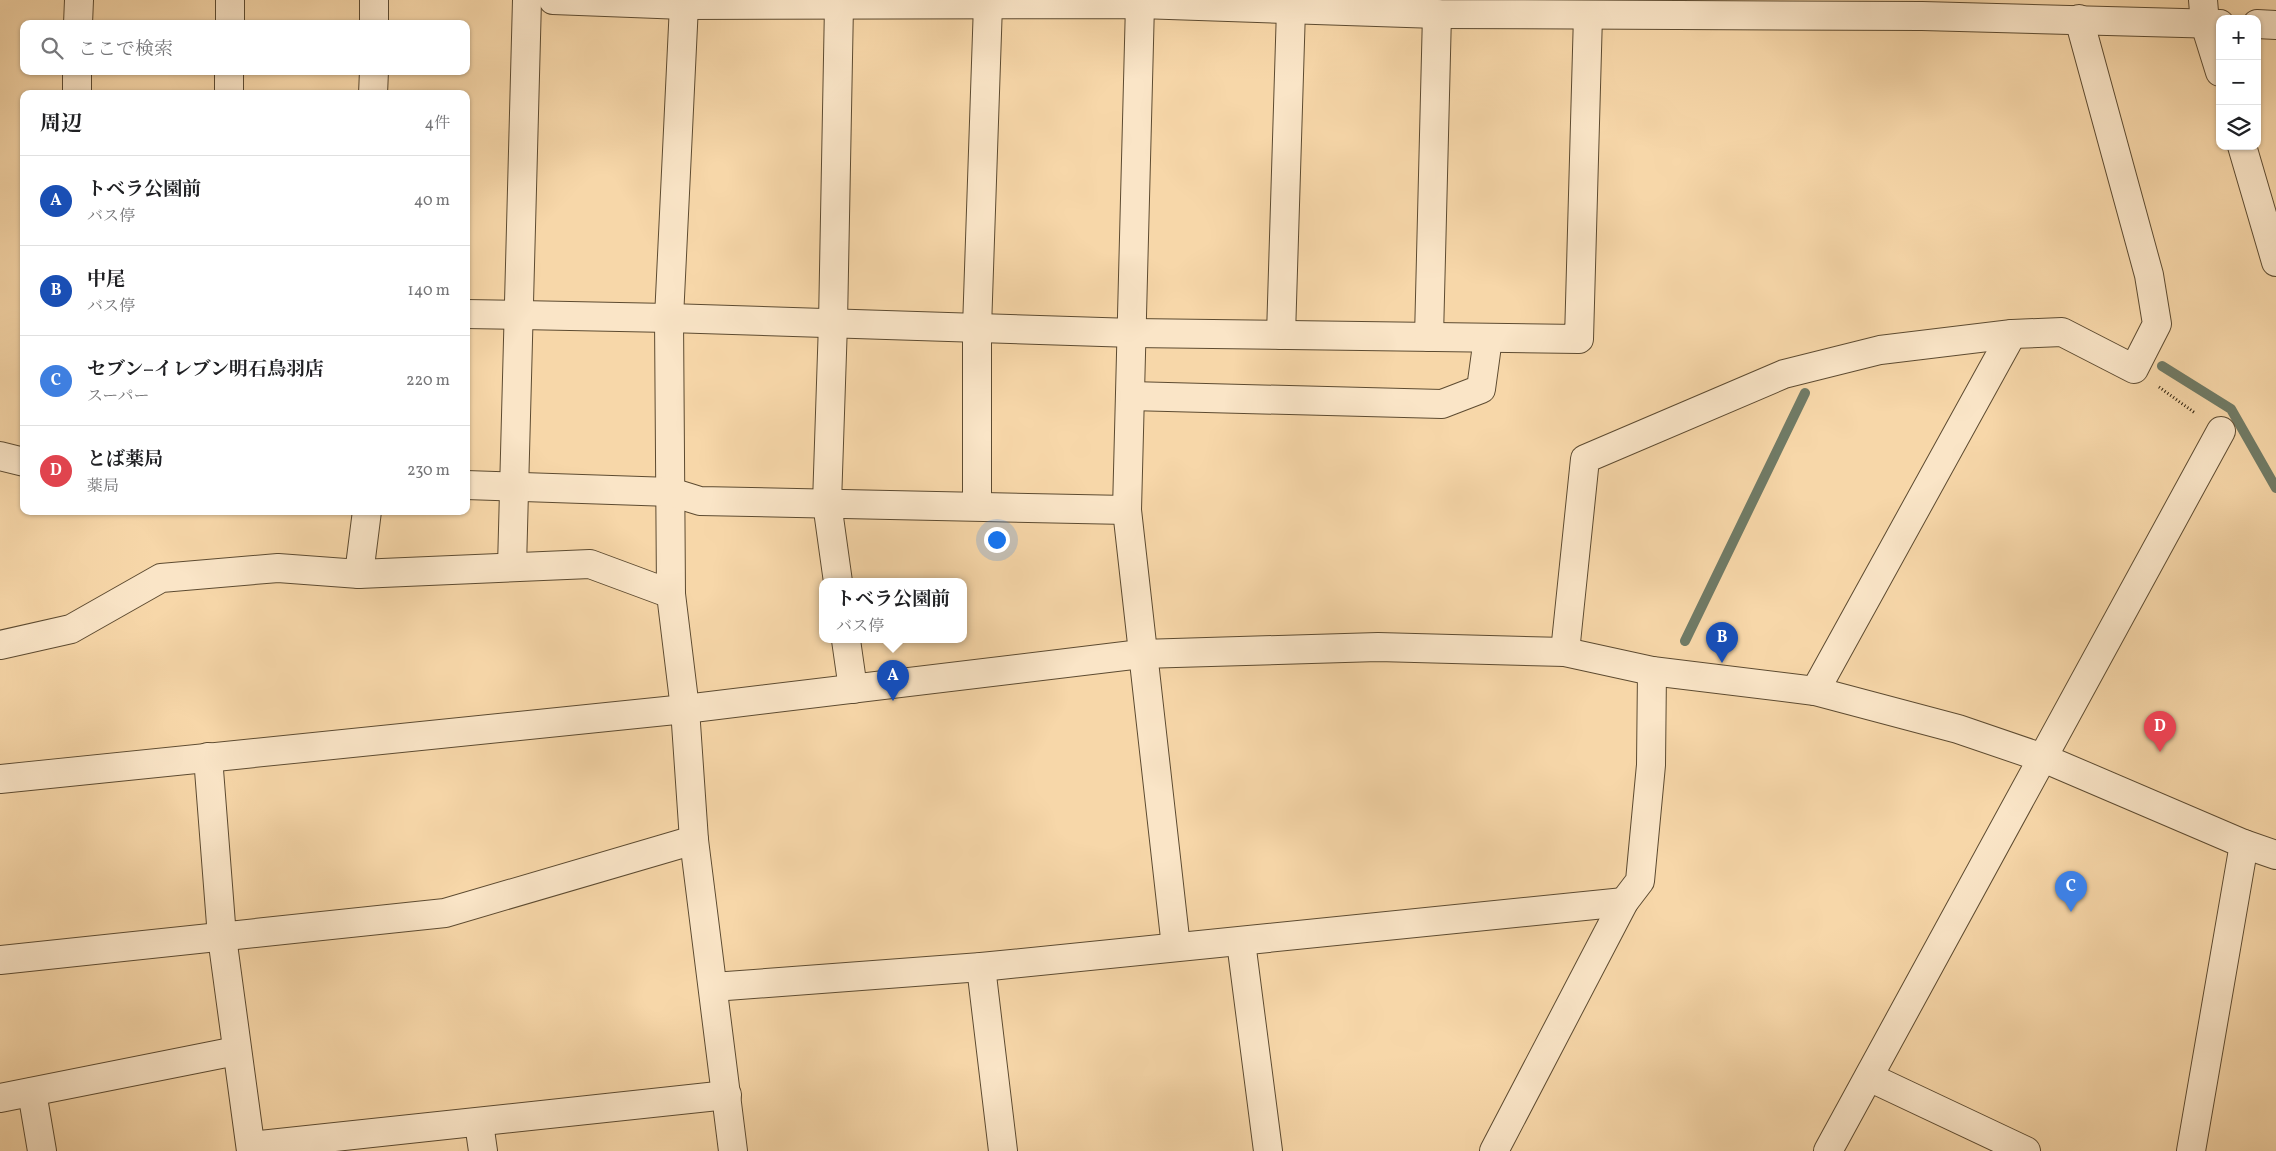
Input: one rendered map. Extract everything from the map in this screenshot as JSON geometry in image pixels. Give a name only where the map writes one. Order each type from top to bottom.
[{"type":"street","points":[[78,20],[79,0]]},
{"type":"street","points":[[230,0],[230,20]]},
{"type":"street","points":[[374,0],[374,20]]},
{"type":"street","points":[[512,567],[526,0]]},
{"type":"street","points":[[553,0],[684,4],[1140,4],[1291,9],[1402,6],[1436,14],[1588,15],[1923,8],[2079,19],[2209,16],[2218,60]]},
{"type":"street","points":[[684,4],[669,318],[671,594],[684,709],[694,840],[733,1151]]},
{"type":"street","points":[[977,506],[977,328],[988,4]]},
{"type":"street","points":[[1140,4],[1127,510],[1141,654],[1176,947]]},
{"type":"street","points":[[837,578],[827,503],[833,323],[839,5]]},
{"type":"street","points":[[1281,335],[1291,9]]},
{"type":"street","points":[[1429,337],[1436,14]]},
{"type":"street","points":[[470,314],[669,318],[1133,333],[1579,339],[1588,15]]},
{"type":"street","points":[[1566,652],[1585,458],[1784,374],[1880,350],[2012,334],[2062,332],[2134,370],[2158,324],[2148,275],[2079,19]]},
{"type":"street","points":[[2261,24],[2276,25]]},
{"type":"street","points":[[77,75],[77,90]]},
{"type":"street","points":[[229,75],[229,90]]},
{"type":"street","points":[[373,90],[374,75]]},
{"type":"street","points":[[2243,150],[2276,262]]},
{"type":"street","points":[[1815,692],[2012,334]]},
{"type":"street","points":[[1130,396],[1442,404],[1480,389],[1488,338]]},
{"type":"street","points":[[1828,1151],[2222,432]]},
{"type":"street","points":[[0,456],[20,461]]},
{"type":"street","points":[[470,486],[671,492],[700,500],[1127,510]]},
{"type":"street","points":[[359,574],[366,515]]},
{"type":"street","points":[[0,645],[71,629],[161,578],[278,568],[359,574],[590,564],[671,594]]},
{"type":"street","points":[[846,643],[853,689]]},
{"type":"street","points":[[0,779],[684,709],[1141,654],[1378,647],[1566,652],[1652,671],[1815,692],[1958,729],[2043,758],[2244,844],[2276,855]]},
{"type":"street","points":[[1494,1151],[1624,902],[1640,881],[1652,765],[1652,671]]},
{"type":"street","points":[[208,757],[222,936],[236,1051],[251,1148],[726,1095]]},
{"type":"street","points":[[0,960],[445,912],[694,840]]},
{"type":"street","points":[[2191,1151],[2244,844]]},
{"type":"street","points":[[712,987],[981,967],[1624,902]]},
{"type":"street","points":[[1241,942],[1268,1151]]},
{"type":"street","points":[[981,967],[1002,1151]]},
{"type":"street","points":[[0,1098],[236,1051]]},
{"type":"street","points":[[1869,1077],[2026,1151]]},
{"type":"street","points":[[32,1092],[42,1151]]},
{"type":"street","points":[[479,1122],[483,1151]]},
{"type":"path","points":[[2134,370],[2222,432]]},
{"type":"waterway","points":[[2162,366],[2231,409],[2276,488]]},
{"type":"waterway","points":[[1685,641],[1805,393]]},
{"type":"place","name":"中尾","points":[[1722,663]]},
{"type":"place","name":"トベラ公園前","points":[[893,701]]},
{"type":"place","name":"とば薬局","points":[[2160,752]]},
{"type":"place","name":"セブン−イレブン明石鳥羽店","points":[[2071,912]]}]
